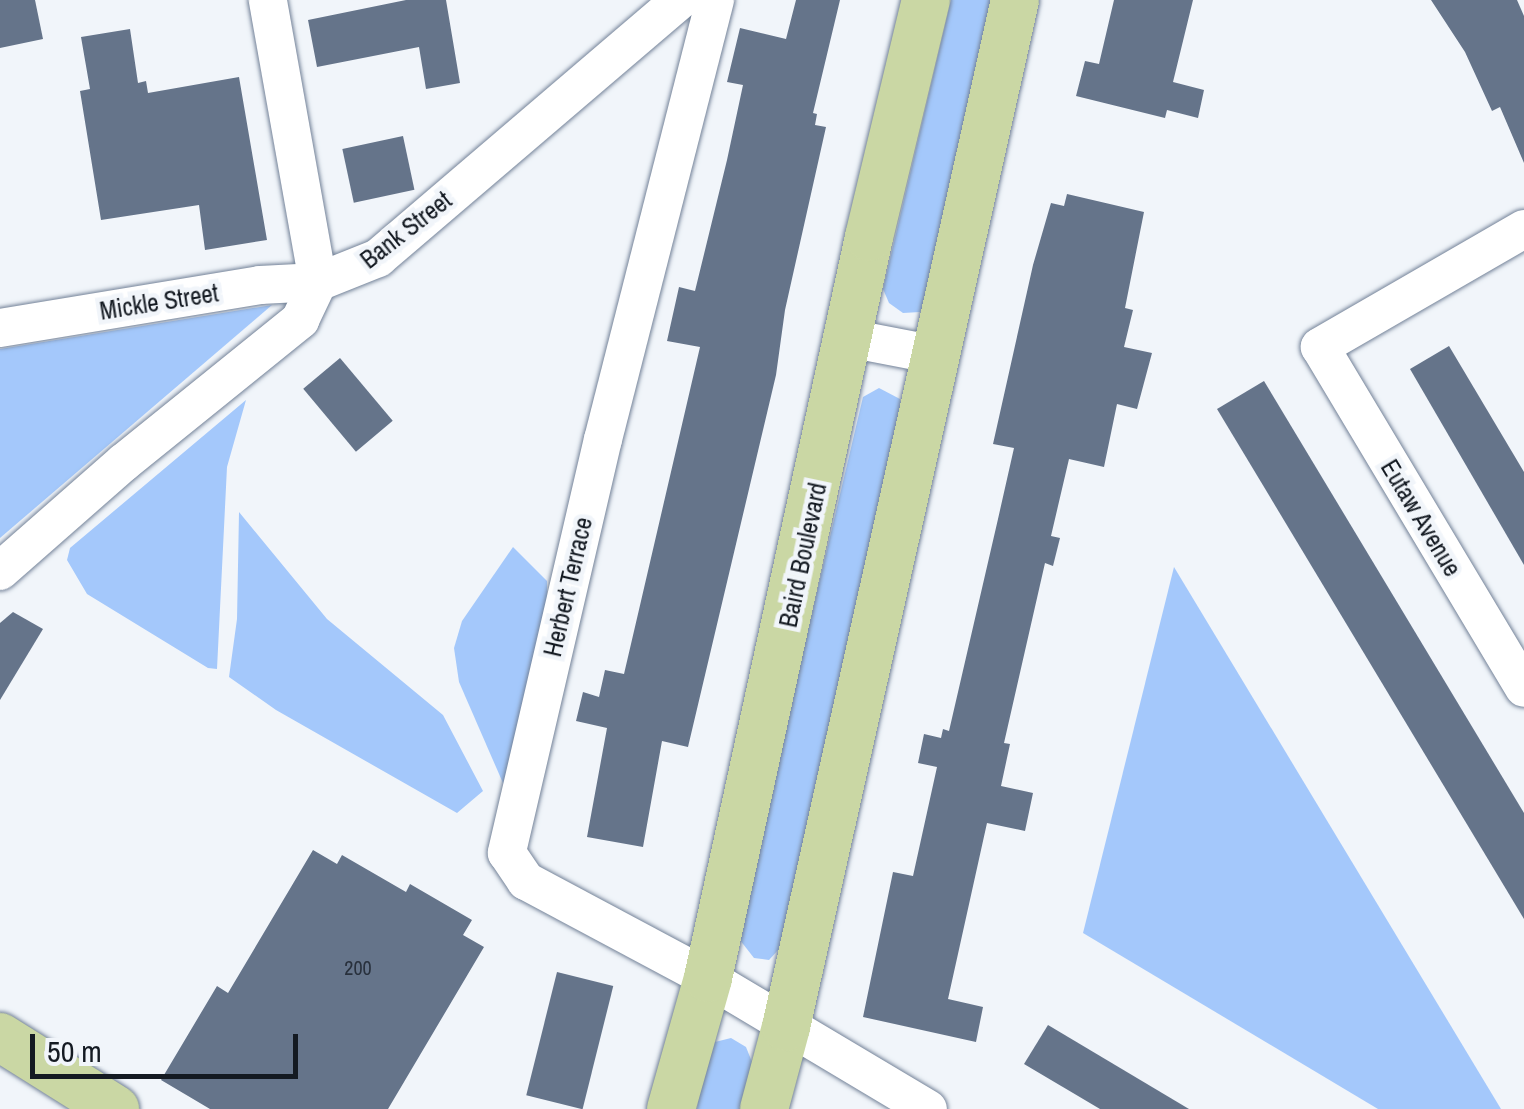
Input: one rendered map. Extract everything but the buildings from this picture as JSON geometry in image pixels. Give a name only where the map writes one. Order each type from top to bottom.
[{"type":"main road","name":"Baird Boulevard","points":[[671,1109],[708,978],[926,0]]},
{"type":"main road","points":[[764,1109],[786,1027],[1015,0]]},
{"type":"main road","points":[[0,1037],[116,1109]]},
{"type":"street","points":[[0,571],[123,462],[300,320],[318,282],[268,0]]},
{"type":"street","name":"Bank Street","points":[[318,282],[378,258],[680,0]]},
{"type":"street","name":"Herbert Terrace","points":[[716,0],[603,439],[507,852],[526,882],[708,978],[928,1109]]},
{"type":"street","name":"Eutaw Avenue","points":[[1524,229],[1320,346],[1524,688]]},
{"type":"street","name":"Mickle Street","points":[[0,328],[260,285],[318,282]]},
{"type":"street","points":[[848,338],[936,356]]},
{"type":"shaded area","points":[[951,0],[996,0],[930,298],[920,312],[903,313],[889,303],[883,289]]},
{"type":"shaded area","points":[[272,305],[0,538],[0,349]]},
{"type":"shaded area","points":[[879,388],[900,399],[902,413],[780,948],[769,960],[754,958],[736,935],[863,397]]},
{"type":"shaded area","points":[[246,400],[227,467],[217,669],[208,668],[87,594],[67,560],[70,548]]},
{"type":"shaded area","points":[[239,512],[327,619],[443,715],[483,791],[457,813],[276,710],[229,677],[237,619]]},
{"type":"shaded area","points":[[513,547],[547,581],[547,615],[506,790],[459,682],[454,648],[462,621]]},
{"type":"shaded area","points":[[1174,567],[1501,1109],[1378,1109],[1083,933]]},
{"type":"shaded area","points":[[731,1038],[746,1047],[752,1062],[742,1109],[697,1109],[706,1053],[715,1042]]}]
